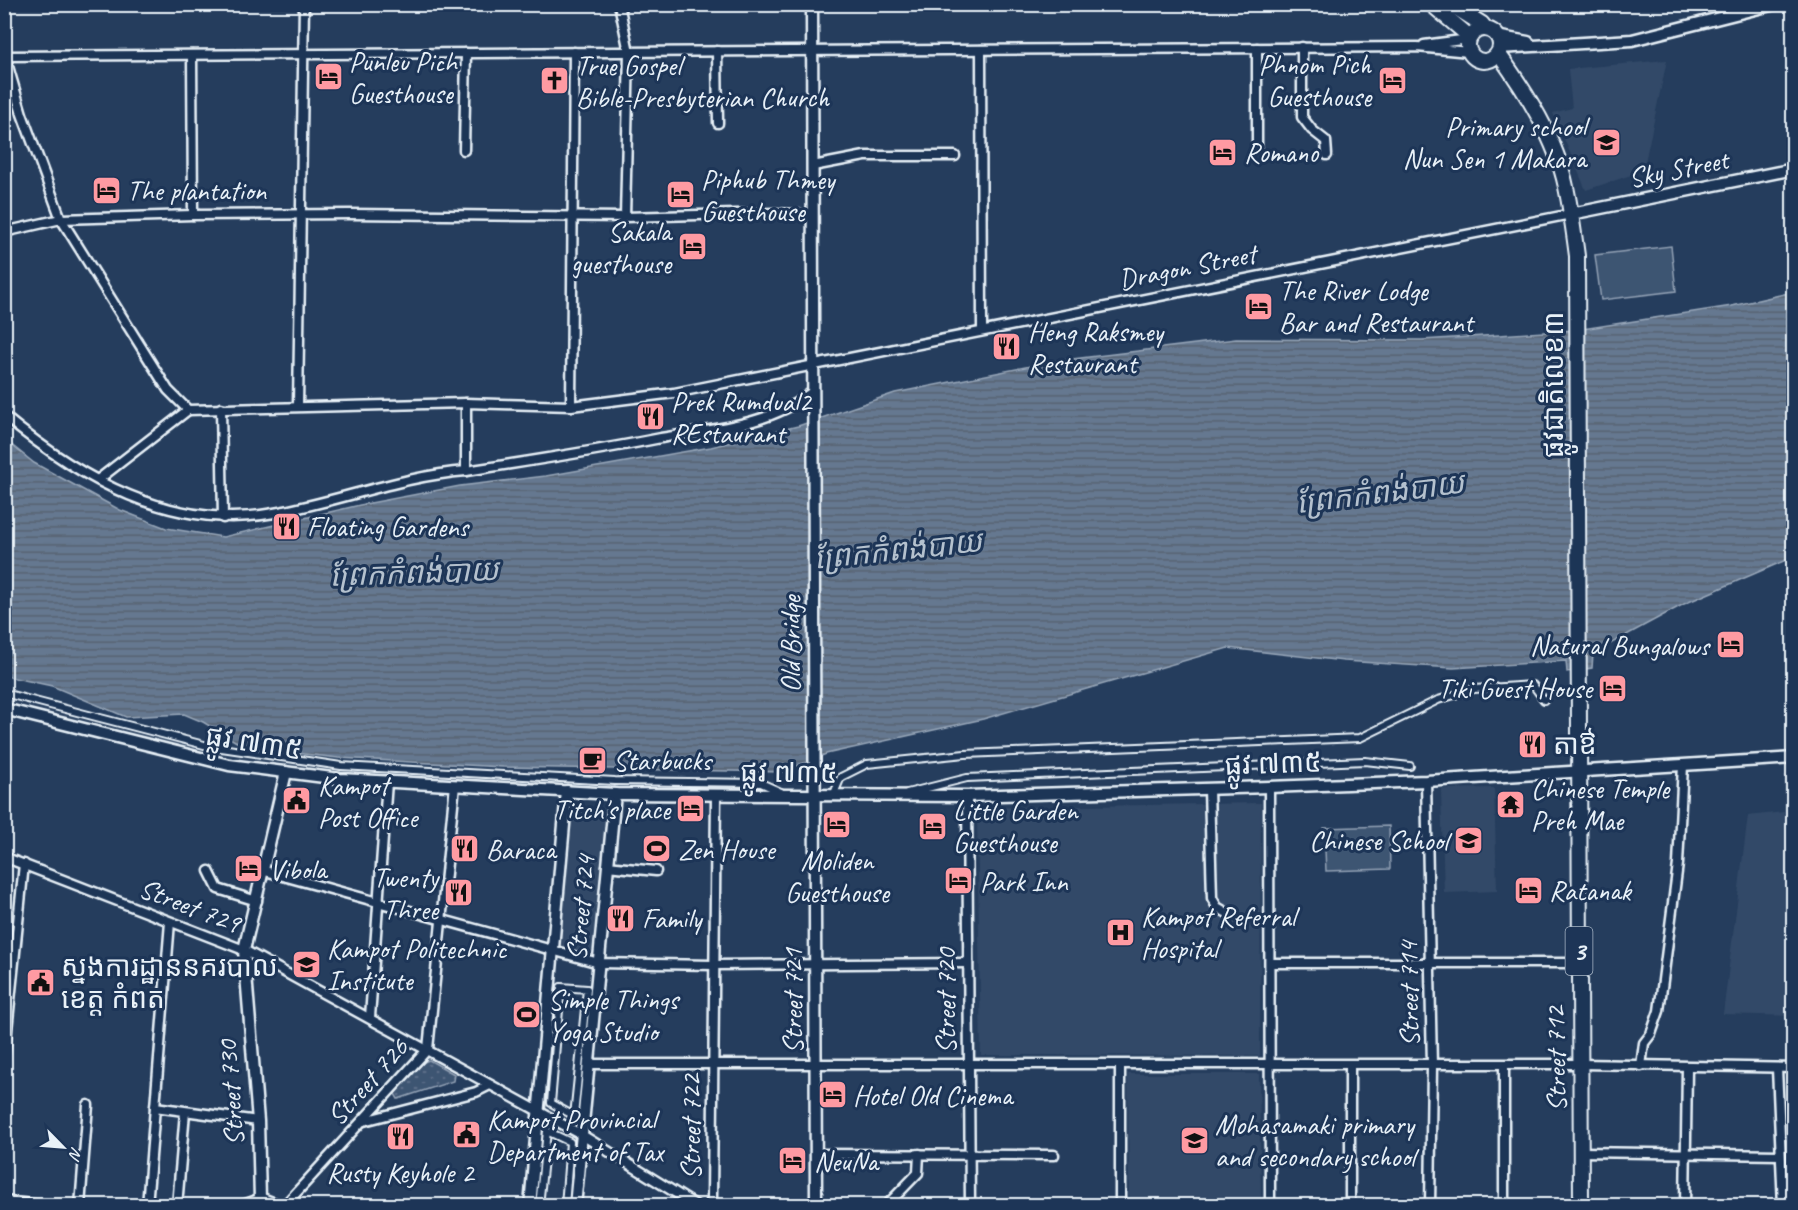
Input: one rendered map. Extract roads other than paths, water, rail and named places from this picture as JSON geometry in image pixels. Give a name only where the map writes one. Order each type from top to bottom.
[{"type":"highway","points":[[1431,4],[1469,43],[1476,59],[1485,61],[1521,85]]},
{"type":"highway","name":"ផ្លូវជាតិលេខ៣","points":[[1458,6],[1495,42],[1521,85],[1556,156],[1571,214],[1577,256],[1579,310],[1578,696]]},
{"type":"highway","points":[[1469,43],[1474,33],[1495,42],[1485,61]]},
{"type":"highway","name":"Street 712","points":[[1578,696],[1581,1206]]},
{"type":"street","points":[[298,406],[304,4]]},
{"type":"street","points":[[619,4],[629,52],[625,217]]},
{"type":"street","name":"Old Bridge","points":[[812,4],[812,396],[816,796]]},
{"type":"street","points":[[1495,42],[1540,45],[1632,40],[1751,7],[1775,4]]},
{"type":"street","points":[[1417,47],[1440,41],[1469,43]]},
{"type":"street","points":[[99,479],[188,410],[168,390],[61,219],[22,114],[5,56],[1417,47],[1469,43]]},
{"type":"street","points":[[1302,47],[1302,117],[1312,130],[1326,141],[1327,155]]},
{"type":"street","points":[[1257,48],[1257,148]]},
{"type":"street","points":[[981,50],[982,329]]},
{"type":"street","points":[[717,51],[718,123]]},
{"type":"street","points":[[571,406],[574,52]]},
{"type":"street","points":[[464,150],[466,53]]},
{"type":"street","points":[[192,56],[193,215]]},
{"type":"street","points":[[813,166],[865,156],[955,156]]},
{"type":"street","name":"Sky Street","points":[[1571,214],[1794,170]]},
{"type":"street","points":[[4,232],[61,219],[193,215],[625,217],[756,213],[812,215]]},
{"type":"street","name":"Dragon Street","points":[[188,410],[466,403],[571,406],[674,393],[982,329],[1571,214]]},
{"type":"street","points":[[4,416],[40,446],[129,495],[169,511],[223,518],[272,514],[466,471],[572,455],[751,422],[795,406],[812,396]]},
{"type":"street","points":[[466,403],[466,471]]},
{"type":"street","points":[[221,408],[223,518]]},
{"type":"street","points":[[833,796],[841,777],[867,764],[965,754],[1360,738],[1438,700],[1474,689],[1533,685],[1544,700]]},
{"type":"street","points":[[4,693],[208,746],[288,759],[349,767],[606,781],[761,783],[789,796]]},
{"type":"street","name":"ផ្លូវ ៧៣៥","points":[[4,709],[205,760],[286,772],[387,782],[615,794],[967,796],[1269,788],[1426,781],[1794,758]]},
{"type":"street","points":[[895,796],[967,778],[1365,761],[1410,766]]},
{"type":"street","points":[[1641,1066],[1644,1043],[1651,1034],[1659,1011],[1678,864],[1683,765]]},
{"type":"street","name":"Street 730","points":[[260,1199],[258,1121],[244,950],[265,871],[286,772]]},
{"type":"street","name":"Street 714","points":[[1426,781],[1432,1066],[1430,1206]]},
{"type":"street","points":[[370,1017],[387,782]]},
{"type":"street","name":"Street 726","points":[[282,1206],[364,1121],[428,1049],[455,785]]},
{"type":"street","points":[[1269,788],[1270,1206]]},
{"type":"street","points":[[1209,789],[1212,898],[1217,908],[1229,915]]},
{"type":"street","points":[[530,1206],[567,791]]},
{"type":"street","name":"Street 724","points":[[575,1206],[615,794]]},
{"type":"street","name":"Street 722","points":[[709,1206],[712,1200],[716,795]]},
{"type":"street","name":"Street 721","points":[[816,796],[816,1206]]},
{"type":"street","name":"Street 720","points":[[967,796],[970,1206]]},
{"type":"street","name":"Street 729","points":[[4,857],[244,950],[582,1135],[697,1206]]},
{"type":"street","points":[[4,1060],[24,864]]},
{"type":"street","points":[[607,866],[656,871]]},
{"type":"street","points":[[209,871],[218,889],[257,902]]},
{"type":"street","points":[[265,871],[599,963],[713,965],[968,963]]},
{"type":"street","points":[[147,1206],[170,922]]},
{"type":"street","points":[[1270,963],[1579,963]]},
{"type":"street","points":[[561,987],[587,989],[574,1116],[551,1103],[561,987]]},
{"type":"street","points":[[589,1064],[1120,1066],[1581,1064],[1687,1068],[1794,1068]]},
{"type":"street","points":[[1350,1065],[1350,1206]]},
{"type":"street","points":[[1120,1066],[1120,1206]]},
{"type":"street","points":[[1504,1066],[1504,1206]]},
{"type":"street","points":[[1684,1206],[1687,1068]]},
{"type":"street","points":[[1777,1068],[1783,1206]]},
{"type":"street","points":[[364,1121],[476,1092],[490,1085]]},
{"type":"street","points":[[80,1206],[88,1105]]},
{"type":"street","points":[[155,1107],[258,1121]]},
{"type":"street","points":[[177,1206],[185,1112]]},
{"type":"street","points":[[539,1206],[547,1131],[570,1142],[565,1206]]},
{"type":"street","points":[[1581,1152],[1780,1155]]},
{"type":"street","points":[[817,1154],[1054,1155]]},
{"type":"street","points":[[886,1206],[918,1173],[919,1154]]},
{"type":"street","points":[[243,1206],[260,1199],[282,1206]]},
{"type":"street","points":[[4,1201],[49,1206]]},
{"type":"water","name":"ព្រែកកំពង់បាយ","points":[[1793,292],[1793,557],[1684,604],[1593,653],[1592,668],[1567,672],[1566,661],[1453,668],[1344,661],[1228,648],[983,719],[826,754],[783,772],[503,767],[338,758],[245,747],[203,722],[184,714],[126,717],[52,686],[5,676],[4,439],[34,463],[120,510],[166,528],[223,537],[360,505],[460,486],[546,476],[711,447],[798,426],[895,393],[1056,361],[1236,339],[1422,340],[1576,330],[1732,306]]},
{"type":"place","name":"Punleu Pich Guesthouse","points":[[328,77]]},
{"type":"place","name":"Phnom Pich Guesthouse","points":[[1392,80]]},
{"type":"place","name":"True Gospel Bible-Presbyterian Church","points":[[555,81]]},
{"type":"place","name":"Primary school Nun Sen 1 Makara","points":[[1607,142]]},
{"type":"place","name":"Romano","points":[[1223,152]]},
{"type":"place","name":"The plantation","points":[[106,190]]},
{"type":"place","name":"Piphub Thmey Guesthouse","points":[[680,195]]},
{"type":"place","name":"Sakala guesthouse","points":[[692,247]]},
{"type":"place","name":"The River Lodge Bar and Restaurant","points":[[1258,306]]},
{"type":"place","name":"Heng Raksmey Restaurant","points":[[1007,347]]},
{"type":"place","name":"Prek Rumdual2 REstaurant","points":[[650,417]]},
{"type":"place","name":"Floating Gardens","points":[[286,526]]},
{"type":"place","name":"Natural Bungalows","points":[[1730,645]]},
{"type":"place","name":"Tiki Guest House","points":[[1613,688]]},
{"type":"place","name":"តាឳ","points":[[1532,744]]},
{"type":"place","name":"Starbucks","points":[[592,760]]},
{"type":"place","name":"Kampot Post Office","points":[[297,801]]},
{"type":"place","name":"Chinese Temple Preh Mae","points":[[1510,804]]},
{"type":"place","name":"Titch's place","points":[[691,809]]},
{"type":"place","name":"Moliden Guesthouse","points":[[837,824]]},
{"type":"place","name":"Little Garden Guesthouse","points":[[932,826]]},
{"type":"place","name":"Chinese School","points":[[1469,840]]},
{"type":"place","name":"Baraca","points":[[465,849]]},
{"type":"place","name":"Zen House","points":[[657,849]]},
{"type":"place","name":"Vibola","points":[[248,869]]},
{"type":"place","name":"Park Inn","points":[[959,881]]},
{"type":"place","name":"Ratanak","points":[[1528,890]]},
{"type":"place","name":"Twenty Three","points":[[459,893]]},
{"type":"place","name":"Family","points":[[621,918]]},
{"type":"place","name":"Kampot Referral Hospital","points":[[1120,932]]},
{"type":"place","name":"Kampot Politechnic Institute","points":[[306,964]]},
{"type":"place","name":"ស្នងការដ្ឋាននគរបាល ខេត្ត កំពត","points":[[40,982]]},
{"type":"place","name":"Simple Things Yoga Studio","points":[[527,1015]]},
{"type":"place","name":"Hotel Old Cinema","points":[[832,1095]]},
{"type":"place","name":"Kampot Provincial Department of Tax","points":[[466,1135]]},
{"type":"place","name":"Rusty Keyhole 2","points":[[400,1137]]},
{"type":"place","name":"Mohasamaki primary and secondary school","points":[[1194,1140]]},
{"type":"place","name":"NeuNa","points":[[793,1161]]}]
